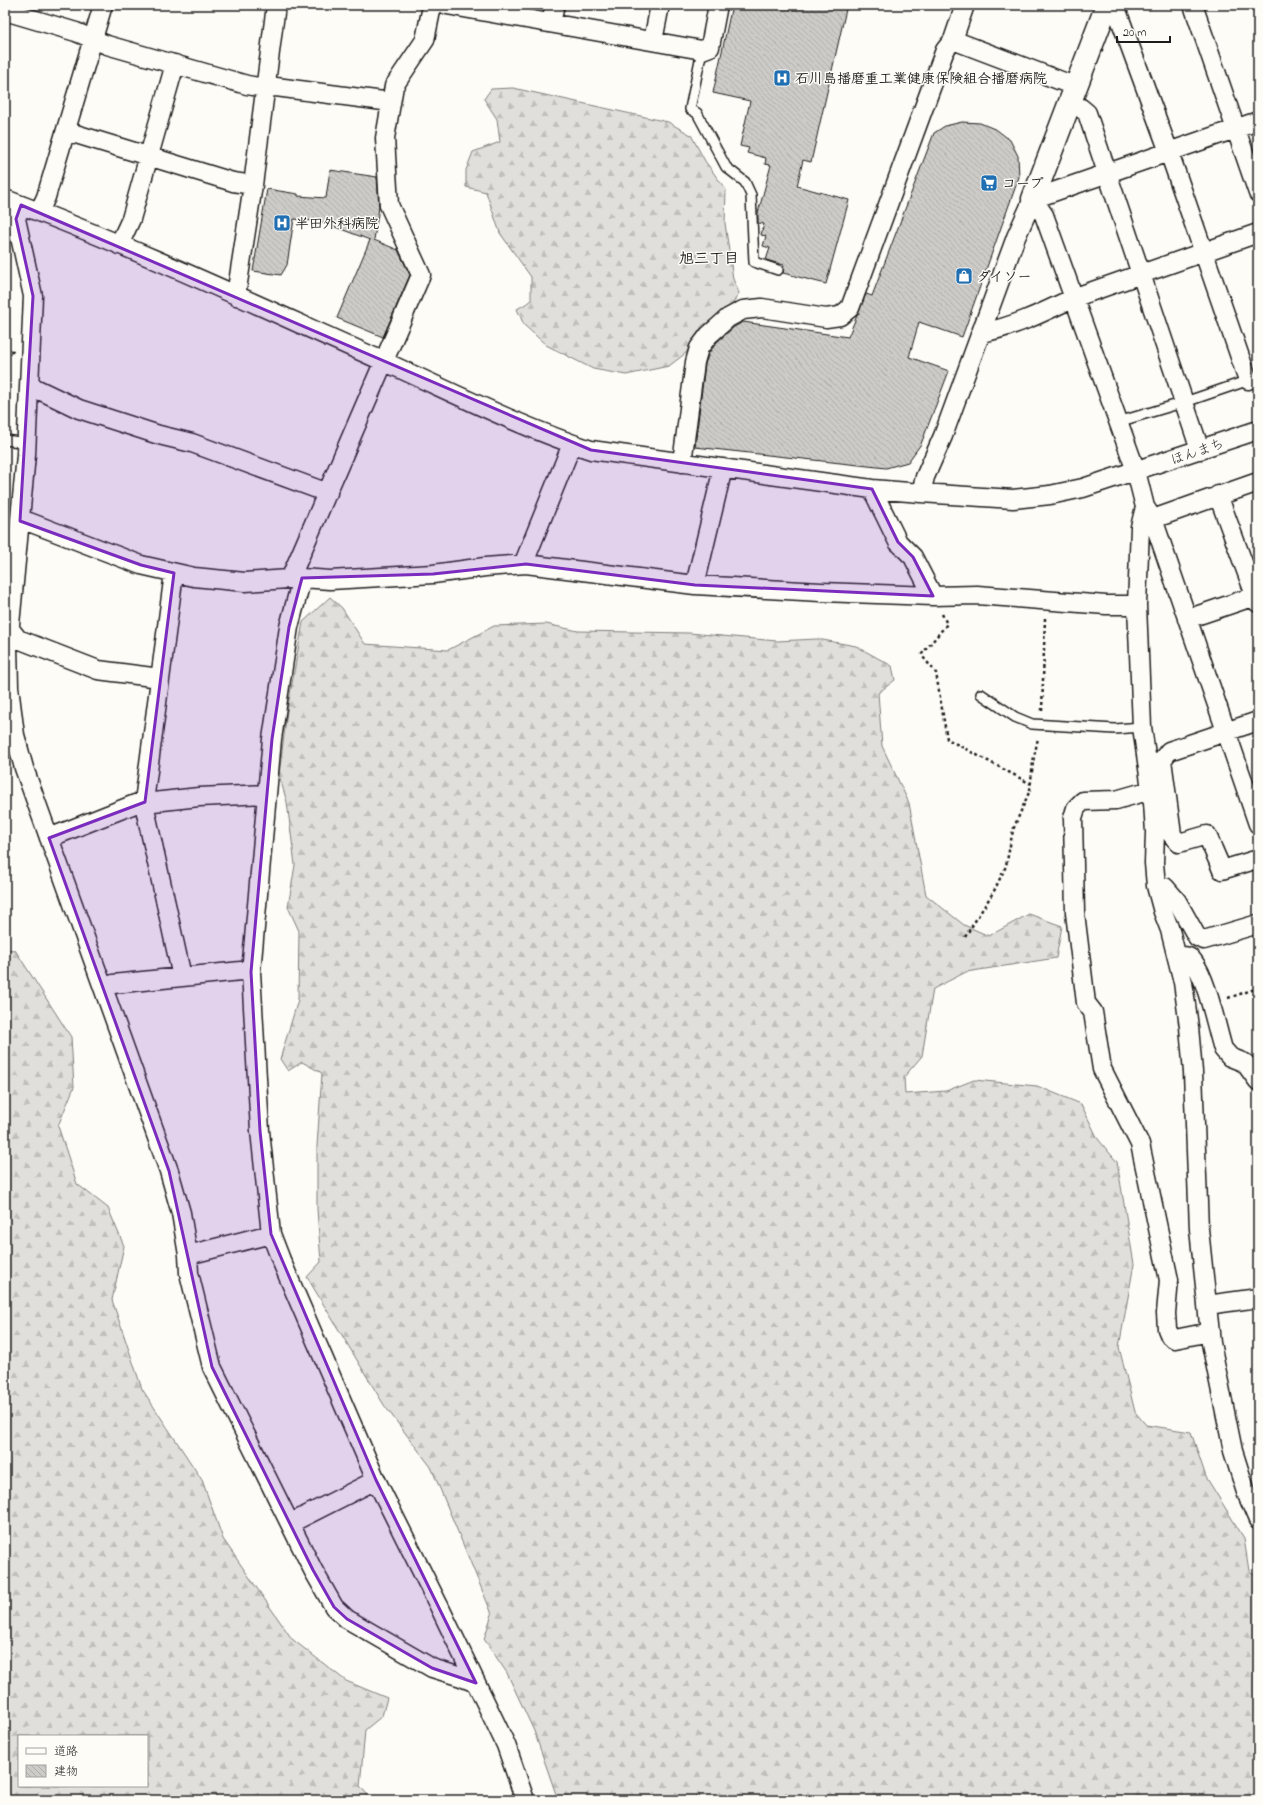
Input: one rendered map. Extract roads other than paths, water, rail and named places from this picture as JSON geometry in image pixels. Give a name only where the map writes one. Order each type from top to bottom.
[{"type":"street","points":[[39,212],[46,197],[103,5]]},
{"type":"street","points":[[236,296],[253,185],[276,5]]},
{"type":"street","points":[[434,5],[431,11],[425,40],[394,86],[385,138],[388,205],[421,275],[328,493],[296,579],[272,739],[251,972],[260,1131],[271,1234],[280,1260],[376,1480],[440,1606],[506,1745],[525,1800]]},
{"type":"street","points":[[447,5],[702,50],[710,47],[718,5]]},
{"type":"street","points":[[551,23],[555,5]]},
{"type":"street","points":[[653,41],[660,5]]},
{"type":"street","points":[[682,463],[695,362],[699,348],[716,327],[743,310],[762,308],[826,318],[840,316],[850,308],[945,50],[953,40],[965,5]]},
{"type":"street","points":[[921,493],[925,477],[943,436],[1016,237],[1034,199],[1107,5]]},
{"type":"street","points":[[1112,5],[1116,8],[1169,152],[1203,252],[1253,379]]},
{"type":"street","points":[[1193,5],[1258,193]]},
{"type":"street","points":[[9,10],[93,39],[246,86],[276,88],[391,102]]},
{"type":"street","points":[[953,40],[1074,96],[1080,108],[1086,113],[1140,274],[1186,402],[1200,450]]},
{"type":"street","points":[[119,245],[131,219],[175,64]]},
{"type":"street","points":[[1034,199],[1258,121]]},
{"type":"street","points":[[66,131],[233,182],[253,185]]},
{"type":"street","points":[[1034,199],[1044,215],[1136,471],[1149,513],[1258,824]]},
{"type":"street","points":[[13,202],[33,296],[27,443],[20,521],[7,629],[9,687],[15,735],[24,768],[169,1171],[181,1213],[188,1255],[189,1273],[212,1367],[291,1523],[313,1570],[334,1607],[347,1619],[432,1668],[476,1683]]},
{"type":"street","name":"ほんまち","points":[[13,202],[119,245],[572,444],[590,450],[872,488],[1013,499],[1050,495],[1083,488],[1258,430]]},
{"type":"street","points":[[981,333],[995,331],[1044,313],[1073,298],[1258,233]]},
{"type":"street","points":[[29,388],[35,388],[79,409],[192,444],[328,493]]},
{"type":"street","points":[[526,564],[524,560],[572,444]]},
{"type":"street","points":[[695,585],[723,468]]},
{"type":"street","points":[[1258,482],[1218,496],[1149,513],[1140,528],[1137,605],[1142,727],[1155,832],[1154,863],[1156,886],[1177,956],[1183,982],[1190,1027],[1199,1229],[1210,1332],[1233,1451],[1246,1492],[1258,1520]]},
{"type":"street","points":[[872,488],[898,542],[913,557],[933,596]]},
{"type":"street","points":[[1187,619],[1257,598],[1218,496]]},
{"type":"street","points":[[20,521],[29,522],[141,565],[174,573],[245,582],[296,579],[330,580],[425,574],[526,564],[695,585],[933,596],[977,595],[1106,605],[1137,605]]},
{"type":"street","points":[[174,573],[145,802],[146,813],[182,977]]},
{"type":"street","points":[[7,629],[18,638],[98,670],[160,678]]},
{"type":"street","points":[[1258,721],[1169,751],[1162,760],[1172,835],[1179,844],[1208,835],[1222,870],[1258,859]]},
{"type":"street","points":[[1151,790],[1116,800],[1083,801],[1076,808],[1073,818],[1075,913],[1086,1003],[1093,1012],[1102,1069],[1140,1144],[1169,1280],[1166,1313],[1167,1329],[1170,1336],[1175,1339],[1210,1332]]},
{"type":"street","points":[[49,838],[135,804],[199,797],[267,794]]},
{"type":"street","points":[[1156,886],[1164,887],[1177,901],[1197,937],[1204,940],[1258,924]]},
{"type":"street","points":[[1177,956],[1186,955],[1193,960],[1201,978],[1223,1049],[1230,1057],[1245,1063],[1258,1081]]},
{"type":"street","points":[[103,987],[113,984],[241,971],[251,972]]},
{"type":"street","points":[[188,1255],[271,1234]]},
{"type":"street","points":[[1207,1305],[1258,1298]]},
{"type":"street","points":[[291,1523],[376,1480]]},
{"type":"lane","points":[[702,50],[690,109],[697,113],[726,168],[745,182],[751,195],[754,262],[778,270]]},
{"type":"lane","points":[[1118,422],[1186,402],[1253,379]]},
{"type":"lane","points":[[5,440],[27,443]]},
{"type":"lane","points":[[981,694],[1015,717],[1032,724],[1041,723],[1115,729],[1142,727]]},
{"type":"place","name":"石川島播磨重工業健康保険組合播磨病院","points":[[782,78]]},
{"type":"place","name":"コープ","points":[[989,183]]},
{"type":"place","name":"半田外科病院","points":[[282,223]]},
{"type":"place","name":"ダイソー","points":[[964,276]]},
{"type":"district","name":"旭三丁目","points":[[709,258]]}]
